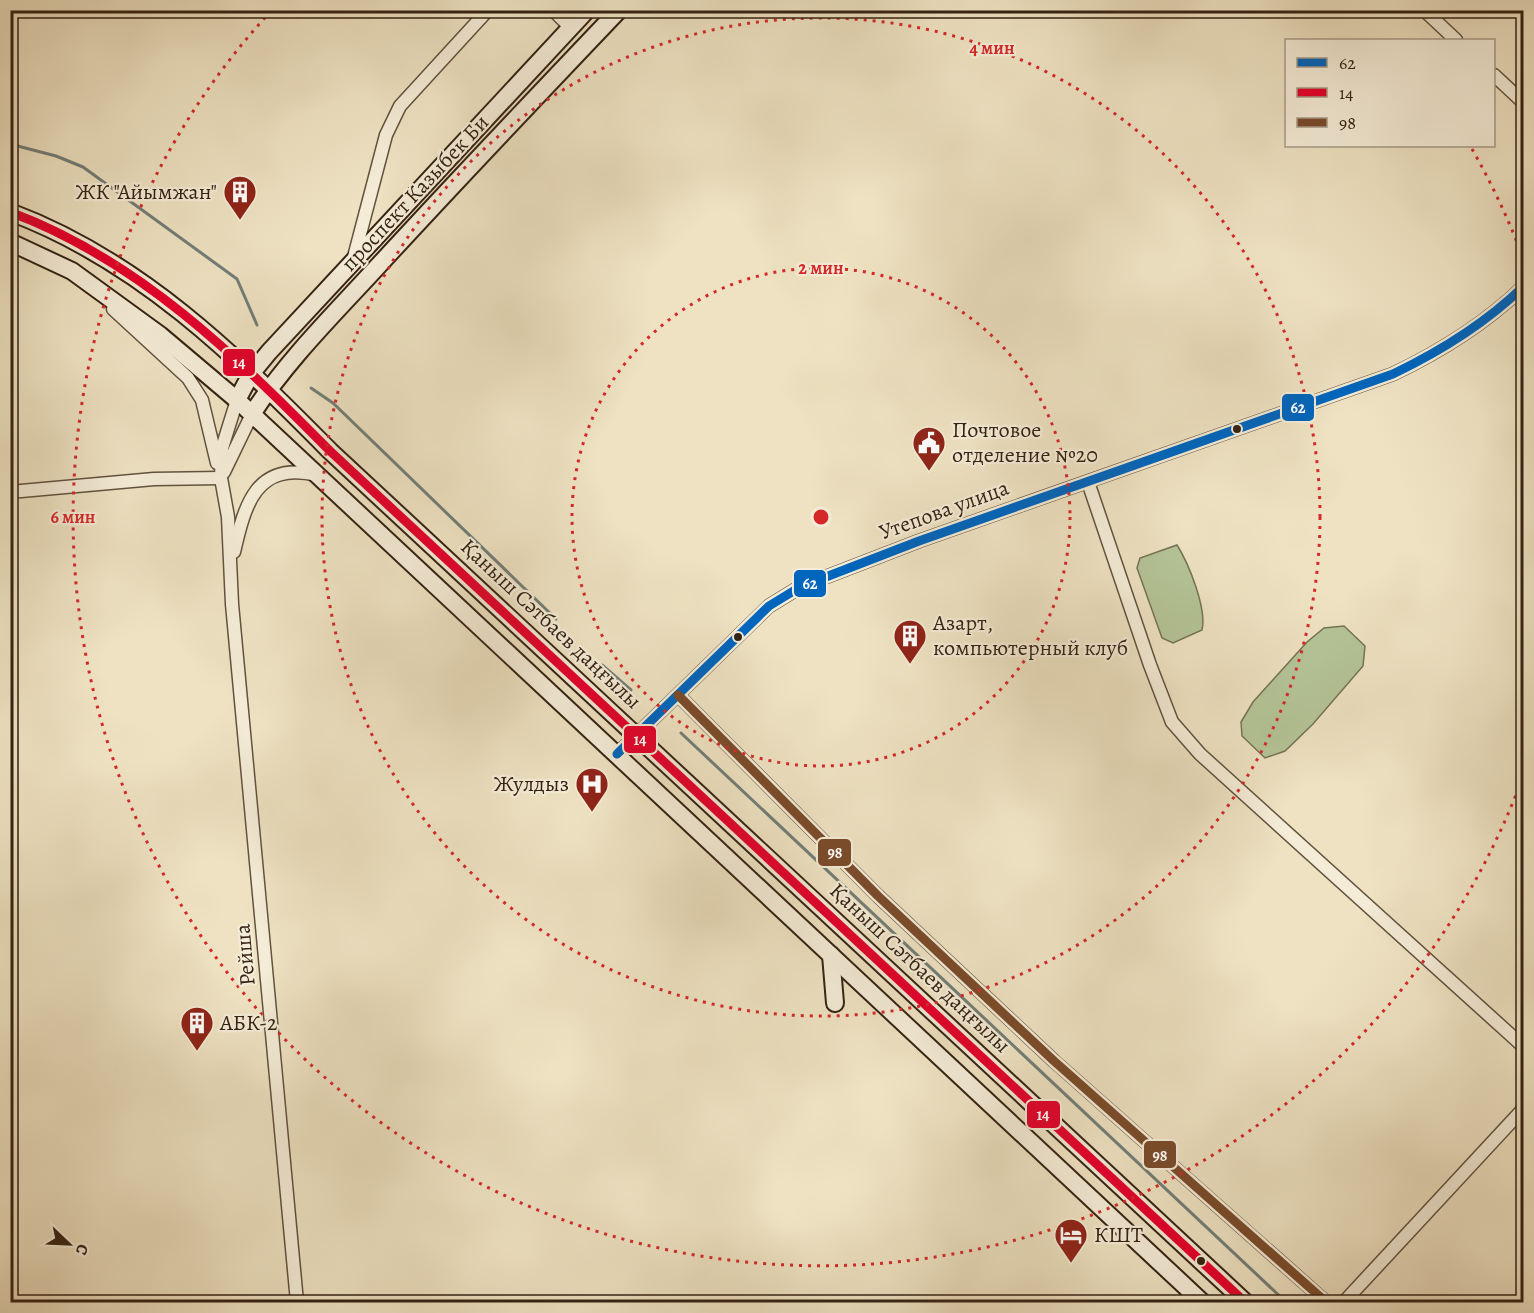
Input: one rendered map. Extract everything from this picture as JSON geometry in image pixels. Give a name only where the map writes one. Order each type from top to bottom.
[{"type":"main road","name":"проспект Казыбек Би","points":[[237,400],[251,374],[354,257],[587,10]]},
{"type":"main road","name":"проспект Казыбек Би","points":[[252,414],[268,389],[461,175],[619,10]]},
{"type":"main road","name":"Қаныш Сәтбаев даңғылы","points":[[10,212],[85,245],[185,313],[268,389],[330,451],[1245,1302]]},
{"type":"main road","points":[[10,242],[72,271],[160,335],[237,400],[1202,1302]]},
{"type":"main road","points":[[831,955],[835,1003]]},
{"type":"street","points":[[354,257],[386,135],[400,106],[488,10]]},
{"type":"street","points":[[553,10],[571,28]]},
{"type":"street","points":[[1424,10],[1455,39]]},
{"type":"street","points":[[1495,76],[1524,103]]},
{"type":"street","points":[[72,271],[188,378],[202,400],[221,478]]},
{"type":"street","name":"Утепова улица","points":[[617,754],[770,606],[800,587],[919,541],[1393,374],[1460,339],[1524,286]]},
{"type":"street","points":[[221,478],[222,448],[237,400]]},
{"type":"street","points":[[221,478],[252,414]]},
{"type":"street","points":[[230,568],[244,511],[253,494],[268,481],[285,472],[299,471],[318,476]]},
{"type":"street","points":[[10,492],[142,480],[221,478]]},
{"type":"street","name":"Рейша","points":[[221,478],[228,517],[232,604],[297,1302]]},
{"type":"street","points":[[1088,482],[1150,665],[1172,722],[1200,754],[1524,1047]]},
{"type":"street","points":[[678,695],[928,943],[1054,1061],[1326,1302]]},
{"type":"street","points":[[1344,1302],[1524,1108]]},
{"type":"green space","points":[[1177,545],[1196,587],[1203,621],[1202,630],[1173,643],[1162,638],[1137,568],[1140,558]]},
{"type":"green space","points":[[1344,626],[1365,646],[1363,666],[1313,724],[1285,751],[1265,758],[1242,736],[1241,722],[1253,702],[1307,642],[1324,628]]},
{"type":"waterway","points":[[10,144],[56,156],[83,167],[237,279],[257,325]]},
{"type":"waterway","points":[[311,388],[333,403],[556,619]]},
{"type":"waterway","points":[[602,665],[631,690]]},
{"type":"waterway","points":[[681,733],[1286,1302]]},
{"type":"transit line","name":"14","points":[[10,212],[57,232],[101,256],[143,283],[221,346],[330,451],[1245,1302]]},
{"type":"transit line","name":"62","points":[[617,754],[769,606],[800,587],[919,541],[1393,374],[1462,336],[1494,313],[1524,286]]},
{"type":"transit line","name":"98","points":[[678,695],[878,896],[1054,1061],[1326,1302]]},
{"type":"place","name":"ЖК \"Айымжан\"","points":[[240,221]]},
{"type":"place","name":"Почтовое отделение №20","points":[[929,472]]},
{"type":"place","name":"Азарт, компьютерный клуб","points":[[910,665]]},
{"type":"place","name":"Жулдыз","points":[[592,813]]},
{"type":"place","name":"АБК-2","points":[[197,1052]]},
{"type":"place","name":"КШТ","points":[[1071,1264]]}]
